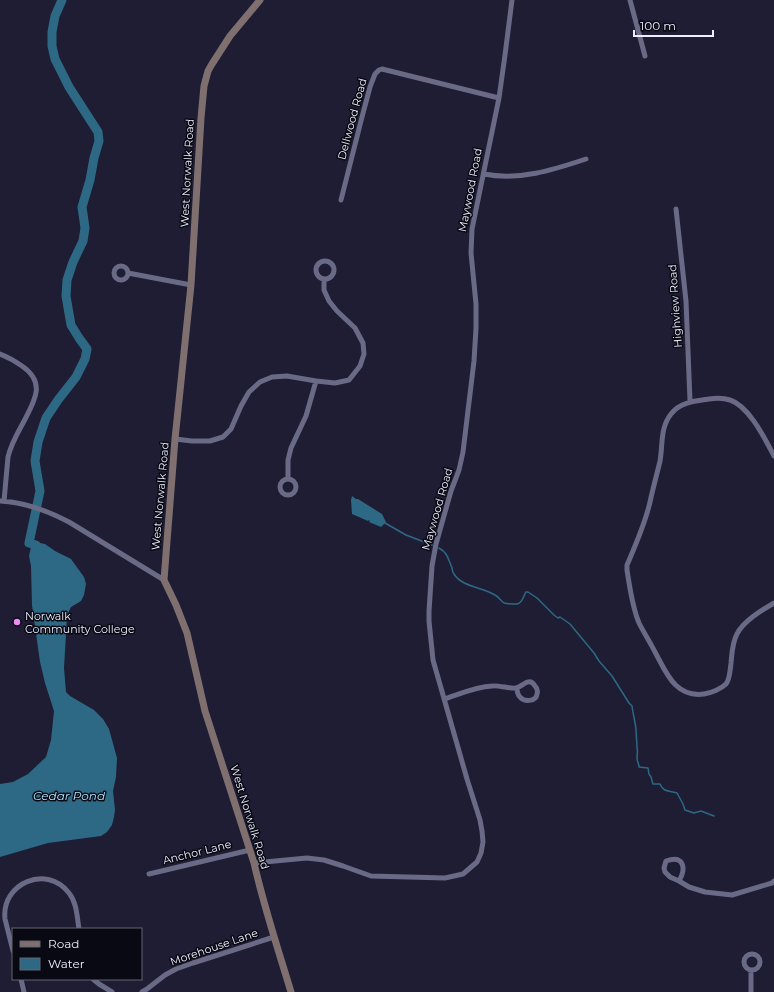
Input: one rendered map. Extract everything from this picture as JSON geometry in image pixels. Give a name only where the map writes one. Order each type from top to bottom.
[{"type":"main road","name":"West Norwalk Road","points":[[260,0],[230,36],[208,71],[204,86],[196,178],[191,285],[175,438],[164,580],[187,633],[206,711],[254,863],[258,882],[291,992]]},
{"type":"street","name":"Maywood Road","points":[[254,863],[307,858],[324,860],[371,876],[445,878],[463,874],[477,862],[481,853],[483,842],[482,831],[433,660],[429,621],[430,588],[436,544],[459,470],[464,444],[474,361],[476,328],[476,304],[471,253],[473,219],[484,174],[499,98],[512,0]]},
{"type":"street","points":[[630,0],[644,56]]},
{"type":"street","name":"Dellwood Road","points":[[341,200],[368,95],[375,74],[379,70],[382,69],[499,98]]},
{"type":"street","points":[[484,174],[494,176],[526,175],[549,171],[586,159]]},
{"type":"street","name":"Highview Road","points":[[676,209],[686,301],[690,401]]},
{"type":"street","points":[[128,273],[191,285]]},
{"type":"street","points":[[175,438],[192,441],[210,441],[223,437],[231,429],[249,392],[260,382],[272,377],[287,376],[335,383],[349,380],[360,366],[364,354],[363,343],[355,328],[329,301],[324,290],[324,279]]},
{"type":"street","points":[[0,354],[18,363],[29,372],[34,380],[36,391],[35,400],[14,439],[8,457],[2,501],[34,508],[56,515],[70,522],[164,580]]},
{"type":"street","points":[[288,479],[288,460],[291,448],[306,416],[316,381]]},
{"type":"street","points":[[774,456],[751,417],[743,408],[734,402],[717,399],[690,401],[675,410],[670,415],[662,432],[660,460],[650,503],[645,521],[627,564],[634,608],[644,634],[671,682],[685,691],[694,694],[714,691],[726,684],[729,677],[736,635],[747,622],[774,603]]},
{"type":"street","points":[[444,699],[476,688],[493,686],[517,688]]},
{"type":"street","name":"Anchor Lane","points":[[149,874],[250,850]]},
{"type":"street","points":[[680,881],[683,875],[684,866],[677,859],[666,861],[664,868],[665,872],[670,877],[689,887],[705,892],[732,895],[774,882]]},
{"type":"street","points":[[12,947],[5,919],[5,904],[10,894],[25,882],[32,880],[47,880],[59,884],[65,889],[74,901],[79,928]]},
{"type":"street","name":"Morehouse Lane","points":[[142,992],[176,969],[274,937]]},
{"type":"street","points":[[751,970],[751,992]]},
{"type":"street","points":[[21,980],[24,992]]},
{"type":"street","points":[[94,980],[112,992]]},
{"type":"water","points":[[352,496],[382,514],[386,522],[381,527],[369,522],[369,520],[368,521],[352,514]]},
{"type":"water","name":"Cedar Pond","points":[[40,543],[45,544],[71,559],[84,577],[86,584],[81,601],[71,607],[67,617],[64,668],[66,692],[70,696],[94,710],[103,719],[109,729],[117,758],[116,777],[113,791],[115,810],[112,825],[107,832],[101,836],[48,843],[0,857],[0,784],[13,782],[28,774],[46,757],[51,740],[54,711],[40,662],[32,605],[31,566],[29,556],[31,547]]},
{"type":"waterway","points":[[36,545],[29,543],[40,491],[35,461],[38,442],[46,418],[76,377],[85,359],[87,349],[71,325],[66,296],[67,280],[73,262],[83,241],[85,228],[82,207],[99,141],[98,132],[69,87],[55,59],[52,46],[52,32],[55,16],[62,0]]},
{"type":"waterway","points":[[385,523],[406,535],[432,545]]},
{"type":"waterway","points":[[439,548],[446,554],[454,573],[462,582],[490,592],[507,604],[519,603],[522,601],[526,592],[528,592],[537,598],[554,615],[570,624],[612,676],[632,706],[636,729],[637,759],[639,767],[648,768],[653,784],[660,784],[663,789],[677,793],[685,810],[694,813],[701,811],[714,816]]},
{"type":"place","name":"Norwalk Community College","points":[[17,622]]}]
